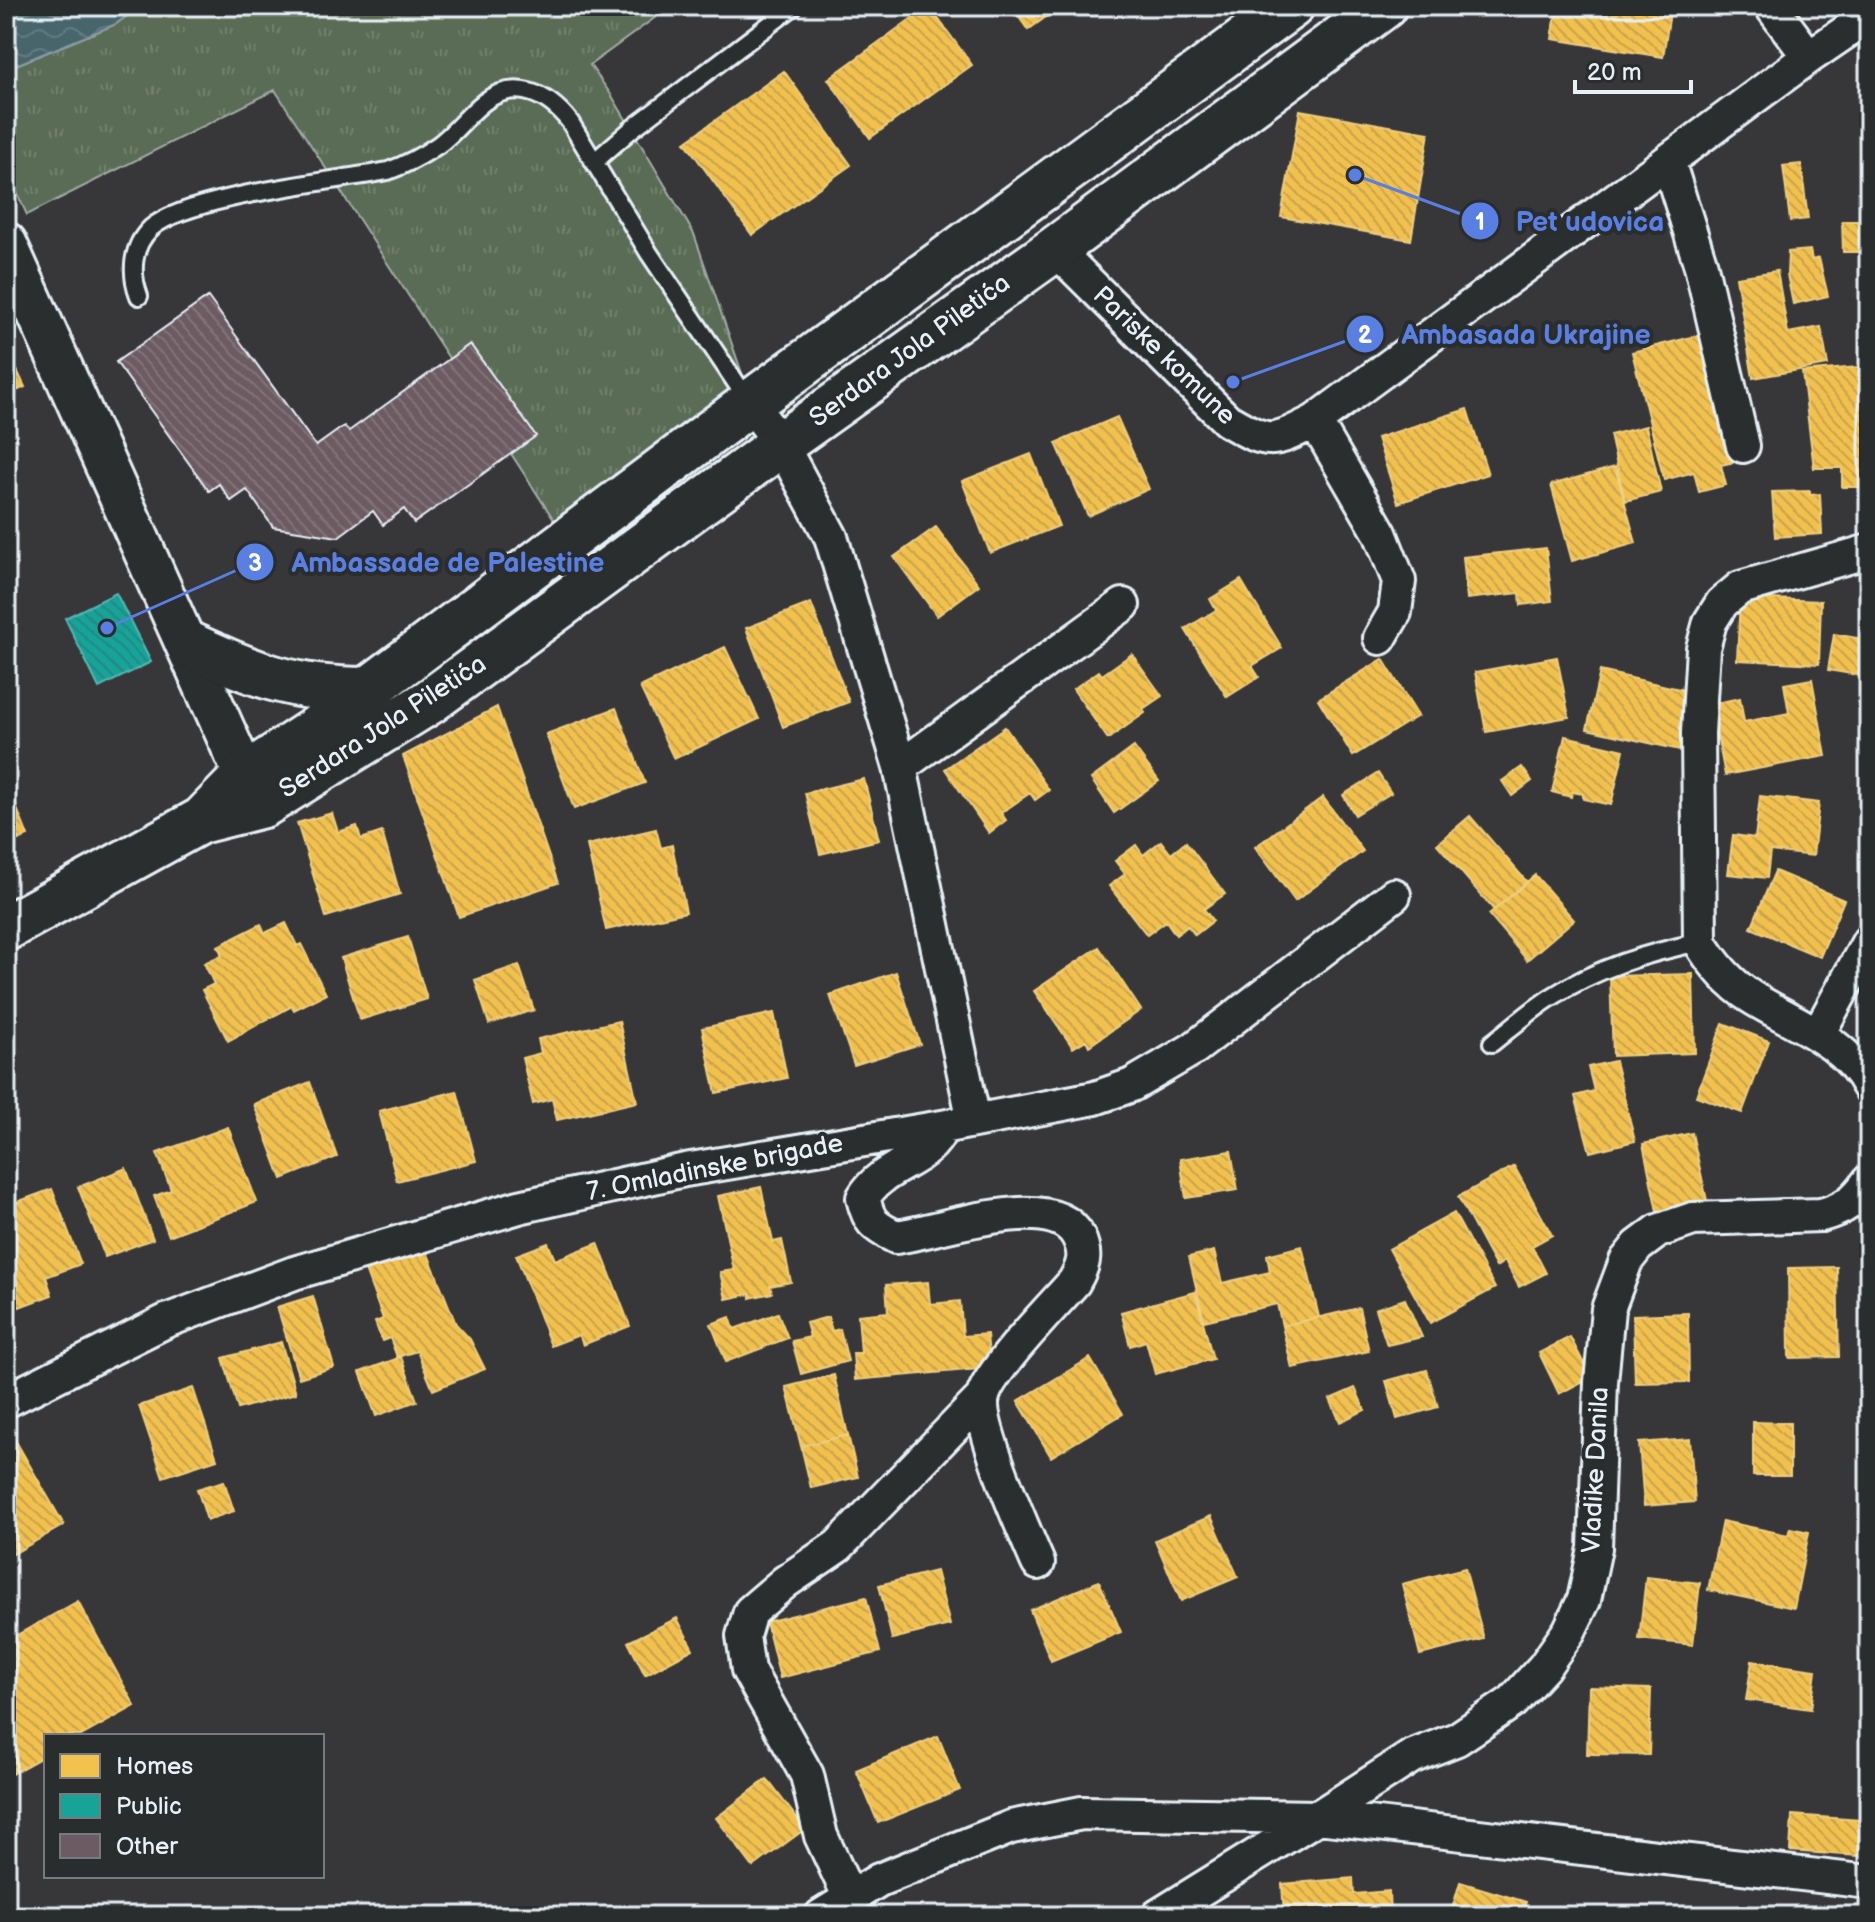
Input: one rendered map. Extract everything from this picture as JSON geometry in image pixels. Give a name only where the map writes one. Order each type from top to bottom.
[{"type":"main road","name":"Serdara Jola Piletića","points":[[254,790],[313,731],[367,690],[750,403],[1291,6]]},
{"type":"main road","name":"Serdara Jola Piletića","points":[[6,928],[254,790],[429,702],[781,444],[1055,249],[1384,6]]},
{"type":"main road","points":[[188,644],[255,674],[279,681],[331,690],[367,690]]},
{"type":"street","points":[[1771,6],[1809,57]]},
{"type":"street","name":"Pariske komune","points":[[1055,249],[1227,420],[1256,437],[1277,440],[1315,421],[1869,16]]},
{"type":"street","points":[[1668,161],[1701,266],[1743,446]]},
{"type":"street","points":[[9,256],[254,790]]},
{"type":"street","points":[[750,403],[781,444],[831,537],[900,767],[974,1121]]},
{"type":"street","points":[[1315,421],[1380,533],[1399,581],[1395,612],[1380,638]]},
{"type":"street","points":[[1869,551],[1740,588],[1722,603],[1710,622],[1703,648],[1698,733],[1700,942],[1712,963],[1749,996],[1818,1034],[1842,1053],[1865,1078],[1869,1087]]},
{"type":"street","points":[[900,767],[1123,605]]},
{"type":"street","name":"7. Omladinske brigade","points":[[6,1401],[166,1321],[324,1264],[519,1207],[670,1173],[1095,1098],[1132,1085],[1193,1049],[1394,895]]},
{"type":"street","points":[[1818,1034],[1869,941]]},
{"type":"street","points":[[850,1898],[821,1836],[807,1775],[748,1670],[743,1636],[750,1612],[785,1582],[838,1546],[983,1397],[992,1377],[1074,1282],[1084,1265],[1084,1248],[1076,1231],[1061,1218],[1039,1213],[1001,1215],[896,1237],[868,1218],[863,1198],[872,1183],[927,1149],[938,1139],[942,1127]]},
{"type":"street","name":"Vladike Danila","points":[[1163,1913],[1411,1757],[1457,1739],[1512,1702],[1544,1667],[1569,1631],[1584,1600],[1595,1548],[1601,1382],[1608,1309],[1626,1261],[1638,1246],[1658,1231],[1693,1219],[1821,1215],[1840,1210],[1860,1194],[1869,1181]]},
{"type":"street","points":[[983,1397],[984,1419],[1016,1514],[1038,1563]]},
{"type":"street","points":[[821,1916],[879,1880],[1011,1827],[1082,1813],[1318,1817],[1869,1882]]},
{"type":"lane","points":[[594,162],[633,128],[794,6]]},
{"type":"lane","points":[[139,296],[133,274],[139,245],[151,229],[166,218],[228,199],[388,171],[439,144],[485,102],[506,92],[536,93],[556,104],[649,253],[750,403]]},
{"type":"lane","points":[[1492,1043],[1551,997],[1614,965],[1657,951],[1700,942]]},
{"type":"green space","points":[[140,6],[671,6],[590,65],[612,96],[694,234],[755,411],[567,540],[275,90],[27,215],[6,169],[6,69],[116,24]]},
{"type":"water","points":[[6,6],[140,6],[116,24],[6,69]]},
{"type":"building: Homes","points":[[929,6],[972,65],[870,138],[828,79]]},
{"type":"building: Homes","points":[[1011,6],[1061,6],[1028,30]]},
{"type":"building: Homes","points":[[1557,6],[1671,6],[1663,57],[1552,39]]},
{"type":"building: Homes","points":[[784,71],[851,165],[752,235],[685,142]]},
{"type":"building: Homes","points":[[1300,110],[1429,133],[1411,240],[1281,217]]},
{"type":"building: Homes","points":[[1801,164],[1808,219],[1790,221],[1783,166]]},
{"type":"building: Homes","points":[[1842,221],[1869,221],[1869,252],[1843,252]]},
{"type":"building: Homes","points":[[1810,250],[1812,260],[1819,258],[1828,296],[1793,304],[1787,275],[1788,252]]},
{"type":"building: Homes","points":[[1777,271],[1788,333],[1821,327],[1828,365],[1753,378],[1736,277]]},
{"type":"building: Homes","points":[[1712,332],[1744,460],[1721,465],[1726,485],[1699,492],[1694,472],[1664,480],[1632,352]]},
{"type":"building: Homes","points":[[6,347],[25,387],[6,396]]},
{"type":"building: Homes","points":[[1869,366],[1869,468],[1865,468],[1866,487],[1842,487],[1842,468],[1814,468],[1802,372]]},
{"type":"building: Homes","points":[[1467,409],[1488,474],[1398,503],[1377,438]]},
{"type":"building: Homes","points":[[1117,417],[1149,489],[1088,516],[1056,443]]},
{"type":"building: Homes","points":[[1646,426],[1661,492],[1625,501],[1610,435]]},
{"type":"building: Homes","points":[[1031,454],[1059,526],[990,553],[962,481]]},
{"type":"building: Homes","points":[[1615,467],[1636,543],[1572,561],[1551,485]]},
{"type":"building: Homes","points":[[1810,491],[1810,495],[1820,494],[1822,534],[1775,537],[1772,492]]},
{"type":"building: Homes","points":[[936,527],[979,585],[937,616],[894,557]]},
{"type":"building: Homes","points":[[1546,548],[1552,601],[1521,605],[1520,593],[1467,599],[1463,557]]},
{"type":"building: Homes","points":[[1241,580],[1282,648],[1252,666],[1259,677],[1227,697],[1185,629],[1216,610],[1210,599]]},
{"type":"building: Homes","points":[[1740,598],[1821,601],[1819,664],[1737,660]]},
{"type":"building: Homes","points":[[811,603],[849,702],[783,727],[746,628]]},
{"type":"building: Homes","points":[[1834,634],[1869,640],[1869,677],[1828,670]]},
{"type":"building: Homes","points":[[725,647],[759,719],[674,759],[640,687]]},
{"type":"building: Homes","points":[[1132,654],[1162,696],[1143,709],[1145,713],[1108,739],[1073,689],[1099,671],[1102,675]]},
{"type":"building: Homes","points":[[1557,657],[1569,717],[1486,732],[1475,672]]},
{"type":"building: Homes","points":[[1383,659],[1418,716],[1353,756],[1318,699]]},
{"type":"building: Homes","points":[[1600,671],[1693,692],[1680,750],[1587,729]]},
{"type":"building: Homes","points":[[1812,679],[1826,756],[1725,775],[1711,704],[1740,698],[1744,722],[1789,713],[1784,684]]},
{"type":"building: Homes","points":[[497,707],[558,883],[459,917],[403,756]]},
{"type":"building: Homes","points":[[616,708],[645,783],[574,809],[546,734]]},
{"type":"building: Homes","points":[[1005,727],[1049,790],[1035,800],[1030,793],[1001,813],[1006,820],[989,833],[945,769]]},
{"type":"building: Homes","points":[[1565,736],[1624,750],[1611,805],[1583,799],[1583,794],[1572,792],[1571,797],[1552,792]]},
{"type":"building: Homes","points":[[1134,747],[1159,781],[1114,813],[1091,779]]},
{"type":"building: Homes","points":[[1522,767],[1532,781],[1512,796],[1502,781]]},
{"type":"building: Homes","points":[[1378,773],[1391,793],[1355,815],[1343,795]]},
{"type":"building: Homes","points":[[864,779],[879,840],[820,854],[805,793]]},
{"type":"building: Homes","points":[[6,781],[28,836],[6,845]]},
{"type":"building: Homes","points":[[1760,796],[1819,803],[1813,856],[1770,851],[1767,878],[1728,874],[1733,835],[1755,838]]},
{"type":"building: Homes","points":[[1323,797],[1363,851],[1295,901],[1255,847]]},
{"type":"building: Homes","points":[[332,813],[338,832],[357,826],[361,839],[382,832],[400,894],[326,917],[297,823]]},
{"type":"building: Homes","points":[[1470,816],[1527,882],[1494,910],[1437,844]]},
{"type":"building: Homes","points":[[656,829],[661,848],[672,845],[686,912],[606,930],[587,845]]},
{"type":"building: Homes","points":[[1161,841],[1171,854],[1186,842],[1225,894],[1204,909],[1213,921],[1195,935],[1188,926],[1176,935],[1166,921],[1147,935],[1109,886],[1125,874],[1115,861],[1136,845],[1143,855]]},
{"type":"building: Homes","points":[[1775,871],[1844,900],[1820,957],[1751,928]]},
{"type":"building: Homes","points":[[1535,875],[1574,920],[1527,960],[1489,915]]},
{"type":"building: Homes","points":[[286,923],[297,946],[301,944],[326,994],[294,1010],[292,1006],[228,1041],[202,990],[214,984],[204,963],[222,955],[218,946],[261,924],[265,933]]},
{"type":"building: Homes","points":[[408,937],[427,999],[360,1020],[341,958]]},
{"type":"building: Homes","points":[[1099,947],[1141,1010],[1089,1046],[1086,1040],[1073,1048],[1034,991]]},
{"type":"building: Homes","points":[[519,965],[534,1010],[489,1024],[475,980]]},
{"type":"building: Homes","points":[[896,972],[920,1044],[854,1065],[830,995]]},
{"type":"building: Homes","points":[[1693,974],[1695,1053],[1613,1056],[1610,976]]},
{"type":"building: Homes","points":[[774,1013],[787,1078],[716,1093],[702,1028]]},
{"type":"building: Homes","points":[[619,1021],[637,1102],[557,1120],[552,1099],[533,1104],[522,1058],[541,1053],[538,1039]]},
{"type":"building: Homes","points":[[1723,1023],[1769,1041],[1742,1113],[1696,1096]]},
{"type":"building: Homes","points":[[1615,1061],[1635,1141],[1590,1152],[1575,1096],[1594,1091],[1588,1067]]},
{"type":"building: Homes","points":[[310,1082],[337,1157],[282,1179],[254,1104]]},
{"type":"building: Homes","points":[[457,1091],[476,1161],[397,1181],[379,1111]]},
{"type":"building: Homes","points":[[228,1127],[257,1202],[169,1236],[154,1196],[171,1190],[157,1153]]},
{"type":"building: Homes","points":[[1692,1133],[1708,1205],[1658,1216],[1643,1144]]},
{"type":"building: Homes","points":[[1231,1151],[1238,1190],[1186,1198],[1180,1159]]},
{"type":"building: Homes","points":[[1514,1166],[1552,1235],[1532,1246],[1546,1273],[1519,1287],[1505,1261],[1496,1267],[1458,1197]]},
{"type":"building: Homes","points":[[126,1168],[153,1239],[105,1257],[78,1187]]},
{"type":"building: Homes","points":[[761,1187],[773,1242],[782,1240],[791,1282],[770,1286],[772,1293],[726,1299],[720,1272],[734,1270],[718,1196]]},
{"type":"building: Homes","points":[[52,1189],[81,1264],[46,1277],[52,1295],[14,1309],[6,1288],[6,1206]]},
{"type":"building: Homes","points":[[1454,1213],[1495,1288],[1430,1323],[1389,1249]]},
{"type":"building: Homes","points":[[548,1243],[555,1260],[598,1243],[630,1326],[583,1345],[579,1335],[551,1346],[516,1255]]},
{"type":"building: Homes","points":[[1302,1246],[1319,1317],[1282,1326],[1277,1304],[1204,1321],[1189,1257],[1214,1251],[1222,1283],[1270,1272],[1267,1255]]},
{"type":"building: Homes","points":[[426,1249],[456,1324],[470,1339],[485,1369],[433,1390],[417,1351],[397,1357],[390,1338],[382,1341],[375,1322],[383,1319],[365,1270]]},
{"type":"building: Homes","points":[[1837,1267],[1839,1357],[1789,1358],[1788,1268]]},
{"type":"building: Homes","points":[[928,1282],[930,1304],[960,1301],[963,1336],[987,1334],[990,1368],[855,1380],[853,1353],[861,1353],[858,1315],[888,1312],[886,1285]]},
{"type":"building: Homes","points":[[1195,1292],[1213,1359],[1155,1374],[1146,1341],[1130,1346],[1121,1312]]},
{"type":"building: Homes","points":[[313,1296],[334,1367],[299,1378],[277,1307]]},
{"type":"building: Homes","points":[[1405,1299],[1422,1337],[1387,1345],[1375,1309]]},
{"type":"building: Homes","points":[[1359,1308],[1369,1351],[1292,1368],[1282,1326]]},
{"type":"building: Homes","points":[[778,1313],[788,1338],[726,1362],[711,1324],[730,1317],[734,1329]]},
{"type":"building: Homes","points":[[1688,1313],[1689,1382],[1635,1383],[1633,1315]]},
{"type":"building: Homes","points":[[828,1317],[832,1331],[840,1329],[848,1361],[801,1374],[792,1341],[810,1337],[806,1323]]},
{"type":"building: Homes","points":[[1570,1337],[1591,1377],[1559,1394],[1539,1353]]},
{"type":"building: Homes","points":[[281,1342],[296,1393],[238,1409],[223,1358]]},
{"type":"building: Homes","points":[[401,1357],[417,1401],[376,1416],[360,1372]]},
{"type":"building: Homes","points":[[1090,1358],[1123,1414],[1051,1457],[1018,1401]]},
{"type":"building: Homes","points":[[1427,1370],[1438,1407],[1397,1419],[1386,1381]]},
{"type":"building: Homes","points":[[834,1375],[848,1435],[801,1446],[786,1387]]},
{"type":"building: Homes","points":[[193,1388],[217,1459],[163,1477],[139,1406]]},
{"type":"building: Homes","points":[[1355,1388],[1365,1410],[1340,1422],[1330,1399]]},
{"type":"building: Homes","points":[[1753,1422],[1790,1423],[1790,1476],[1753,1476]]},
{"type":"building: Homes","points":[[6,1424],[64,1525],[6,1558]]},
{"type":"building: Homes","points":[[848,1435],[858,1477],[811,1488],[801,1446]]},
{"type":"building: Homes","points":[[1690,1439],[1695,1502],[1644,1506],[1639,1443]]},
{"type":"building: Homes","points":[[224,1481],[234,1511],[207,1520],[197,1489]]},
{"type":"building: Homes","points":[[1211,1516],[1238,1577],[1181,1601],[1155,1540]]},
{"type":"building: Homes","points":[[1722,1521],[1788,1535],[1790,1528],[1809,1532],[1794,1608],[1708,1590]]},
{"type":"building: Homes","points":[[1465,1568],[1484,1639],[1420,1655],[1402,1584]]},
{"type":"building: Homes","points":[[936,1571],[950,1625],[892,1639],[879,1585]]},
{"type":"building: Homes","points":[[1646,1577],[1700,1583],[1693,1645],[1639,1639]]},
{"type":"building: Homes","points":[[1099,1581],[1121,1632],[1051,1661],[1030,1610]]},
{"type":"building: Homes","points":[[866,1597],[880,1652],[780,1678],[766,1622]]},
{"type":"building: Homes","points":[[78,1601],[135,1706],[85,1734],[44,1734],[44,1756],[6,1777],[6,1641]]},
{"type":"building: Homes","points":[[677,1618],[693,1649],[645,1675],[628,1642]]},
{"type":"building: Homes","points":[[1752,1661],[1816,1670],[1811,1709],[1746,1700]]},
{"type":"building: Homes","points":[[1589,1687],[1651,1689],[1649,1755],[1587,1754]]},
{"type":"building: Homes","points":[[938,1736],[960,1790],[878,1823],[856,1770]]},
{"type":"building: Homes","points":[[767,1779],[805,1829],[753,1867],[716,1818]]},
{"type":"building: Homes","points":[[1792,1815],[1860,1820],[1858,1856],[1790,1851]]},
{"type":"building: Homes","points":[[1353,1878],[1354,1894],[1389,1891],[1390,1916],[1284,1916],[1282,1884]]},
{"type":"building: Homes","points":[[1460,1882],[1526,1902],[1522,1916],[1450,1916]]},
{"type":"building: Public","points":[[116,593],[151,662],[99,688],[65,618]]},
{"type":"building: Other","points":[[208,297],[316,446],[344,426],[349,431],[470,344],[536,436],[414,523],[404,509],[383,525],[373,511],[338,537],[273,527],[247,490],[231,501],[219,484],[209,491],[116,362]]},
{"type":"place","name":"Pet udovica","points":[[1355,175]]},
{"type":"place","name":"Ambasada Ukrajine","points":[[1233,382]]},
{"type":"place","name":"Ambassade de Palestine","points":[[107,628]]}]
